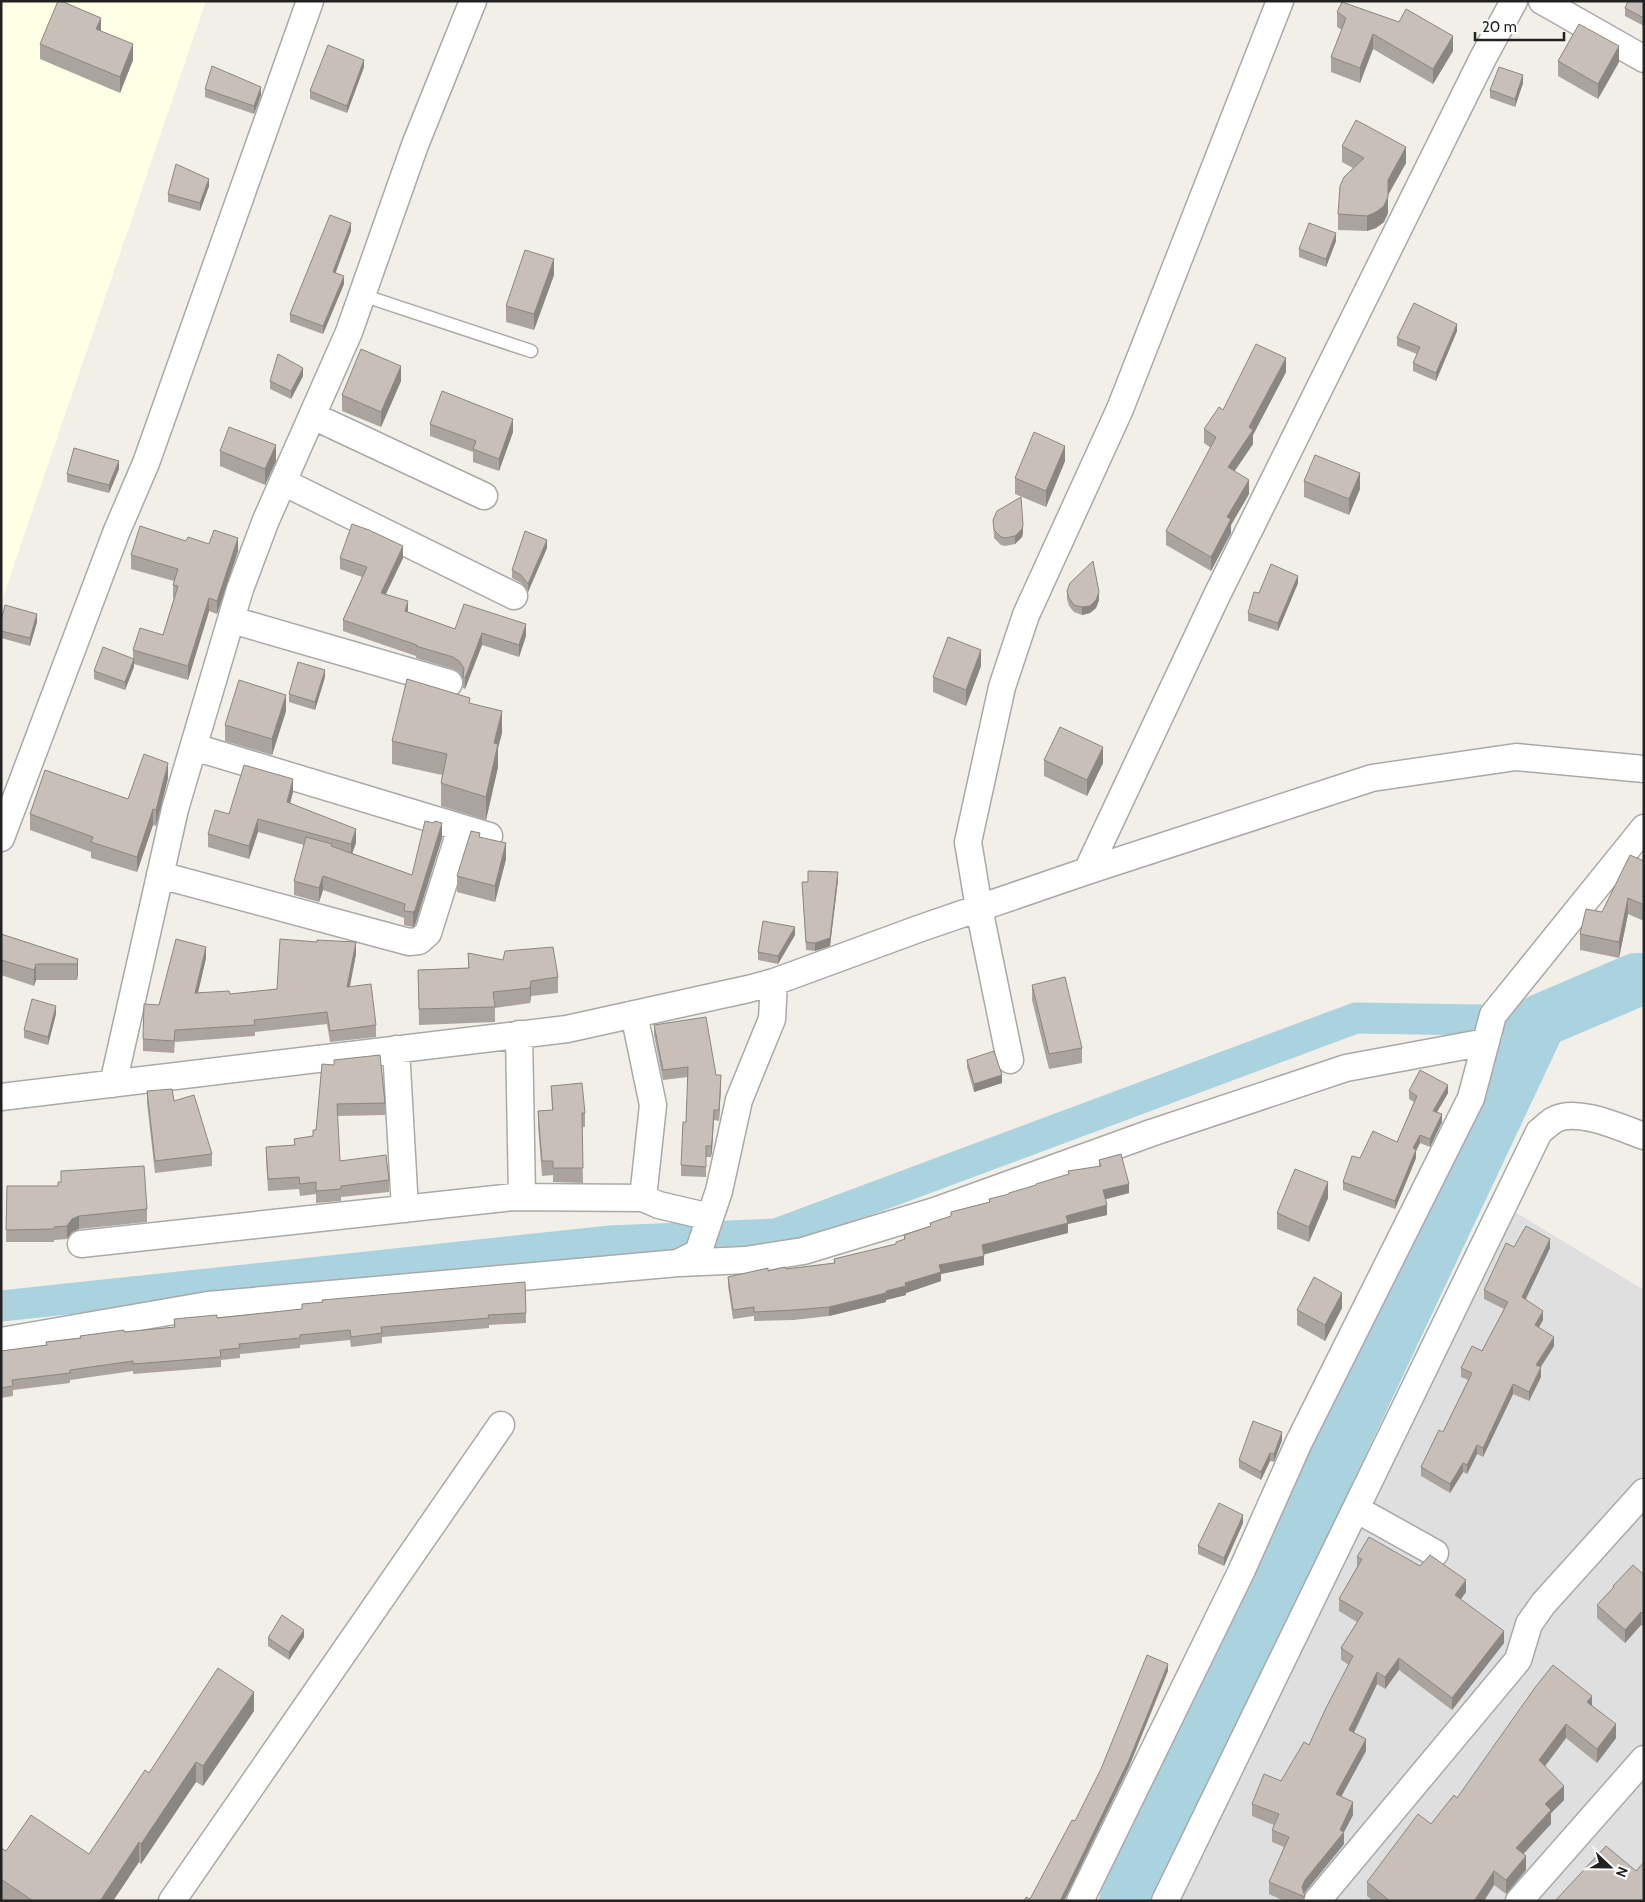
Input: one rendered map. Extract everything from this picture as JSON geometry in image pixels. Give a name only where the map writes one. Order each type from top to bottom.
[{"type":"street","points":[[1,838],[116,533],[150,454],[310,1]]},
{"type":"street","points":[[112,1084],[175,809],[240,589],[266,520],[349,332],[415,145],[472,1]]},
{"type":"street","points":[[1010,1060],[979,908],[968,842],[1002,687],[1023,624],[1120,409],[1280,1]]},
{"type":"street","points":[[1086,870],[1226,578],[1483,58],[1514,1]]},
{"type":"street","points":[[1542,1],[1644,59]]},
{"type":"street","points":[[313,416],[484,496]]},
{"type":"street","points":[[283,482],[514,596]]},
{"type":"street","points":[[232,620],[449,683]]},
{"type":"street","points":[[194,747],[489,836]]},
{"type":"street","points":[[1,1097],[566,1029],[748,989],[774,982],[1086,870],[1372,778],[1516,757],[1644,769]]},
{"type":"street","points":[[160,875],[409,942],[419,941],[428,933],[461,828]]},
{"type":"street","points":[[1080,1901],[1241,1572],[1299,1442],[1471,1098],[1493,1015],[1644,828]]},
{"type":"street","points":[[688,1258],[709,1222],[723,1175],[739,1100],[772,1019],[774,982]]},
{"type":"street","points":[[634,1014],[653,1105],[643,1198]]},
{"type":"street","points":[[519,1034],[522,1197]]},
{"type":"street","points":[[1,1342],[208,1306],[688,1258],[746,1260],[803,1251],[935,1211],[1151,1133],[1346,1068],[1486,1042]]},
{"type":"street","points":[[396,1049],[405,1209]]},
{"type":"street","points":[[1165,1901],[1539,1132],[1555,1119],[1569,1115],[1585,1117],[1644,1136]]},
{"type":"street","points":[[81,1244],[522,1197],[643,1198],[709,1222]]},
{"type":"street","points":[[172,1901],[501,1425]]},
{"type":"street","points":[[1317,1901],[1518,1660],[1529,1624],[1543,1604],[1644,1492]]},
{"type":"street","points":[[1356,1509],[1435,1553]]},
{"type":"street","points":[[1520,1901],[1644,1758]]},
{"type":"lane","points":[[362,295],[531,351]]},
{"type":"shaded area","points":[[1,1],[206,1],[1,603]]},
{"type":"shaded area","points":[[1510,1209],[1644,1290],[1644,1901],[1160,1901]]},
{"type":"building","points":[[58,1],[101,18],[96,29],[133,44],[120,77],[40,44]]},
{"type":"building","points":[[1628,1],[1644,1],[1644,18],[1625,8]]},
{"type":"building","points":[[1342,2],[1399,22],[1406,9],[1453,36],[1433,69],[1373,34],[1360,68],[1331,57],[1346,18],[1337,12]]},
{"type":"building","points":[[1579,24],[1619,46],[1598,84],[1558,61]]},
{"type":"building","points":[[328,45],[364,60],[347,106],[310,91]]},
{"type":"building","points":[[212,66],[261,87],[254,106],[205,89]]},
{"type":"building","points":[[1499,67],[1523,75],[1515,99],[1490,90]]},
{"type":"building","points":[[1356,120],[1406,147],[1388,180],[1388,197],[1384,206],[1367,216],[1338,214],[1340,186],[1344,177],[1364,158],[1342,146]]},
{"type":"building","points":[[176,164],[209,179],[200,203],[168,194]]},
{"type":"building","points":[[330,215],[351,223],[333,272],[344,276],[323,326],[290,314]]},
{"type":"building","points":[[1309,223],[1336,233],[1326,259],[1299,249]]},
{"type":"building","points":[[525,250],[554,259],[534,314],[506,306]]},
{"type":"building","points":[[1414,303],[1457,324],[1436,373],[1413,363],[1420,347],[1397,338]]},
{"type":"building","points":[[1256,344],[1286,358],[1249,427],[1253,430],[1228,467],[1249,480],[1227,517],[1231,519],[1211,557],[1166,531],[1216,437],[1204,429],[1219,407],[1223,410]]},
{"type":"building","points":[[361,349],[401,366],[381,412],[342,395]]},
{"type":"building","points":[[278,354],[303,368],[291,391],[270,381]]},
{"type":"building","points":[[442,391],[513,419],[499,459],[473,449],[476,441],[430,424]]},
{"type":"building","points":[[229,427],[276,445],[265,469],[220,451]]},
{"type":"building","points":[[1034,432],[1065,446],[1046,491],[1015,478]]},
{"type":"building","points":[[74,448],[119,461],[109,485],[67,474]]},
{"type":"building","points":[[1315,455],[1360,473],[1349,499],[1304,481]]},
{"type":"building","points":[[1021,497],[1022,529],[1015,536],[1001,537],[994,530],[993,520],[997,511]]},
{"type":"building","points":[[352,524],[403,546],[381,593],[408,601],[405,611],[455,629],[464,604],[526,624],[519,645],[482,633],[465,678],[463,677],[464,668],[453,657],[343,620],[367,567],[340,558]]},
{"type":"building","points":[[140,526],[186,541],[188,537],[209,544],[214,530],[238,538],[217,601],[209,598],[188,666],[133,650],[140,628],[163,635],[178,586],[173,585],[178,569],[131,555]]},
{"type":"building","points":[[525,531],[547,540],[528,584],[521,575],[512,570]]},
{"type":"building","points":[[1093,561],[1099,592],[1096,600],[1090,606],[1074,605],[1067,591],[1070,583]]},
{"type":"building","points":[[1271,564],[1298,576],[1278,623],[1248,613],[1254,592],[1259,593]]},
{"type":"building","points":[[5,605],[37,614],[30,638],[1,631],[1,621]]},
{"type":"building","points":[[948,637],[981,650],[966,690],[933,677]]},
{"type":"building","points":[[103,647],[134,659],[125,682],[94,671]]},
{"type":"building","points":[[298,662],[325,670],[315,702],[289,694]]},
{"type":"building","points":[[407,679],[470,698],[469,703],[502,711],[494,743],[498,744],[486,797],[441,783],[447,754],[392,741]]},
{"type":"building","points":[[239,680],[286,695],[272,739],[225,725]]},
{"type":"building","points":[[1060,727],[1103,747],[1087,780],[1044,760]]},
{"type":"building","points":[[144,754],[168,763],[156,810],[153,809],[137,857],[91,842],[93,837],[30,814],[45,770],[128,799]]},
{"type":"building","points":[[244,765],[293,779],[287,802],[356,829],[351,844],[258,819],[249,846],[208,834],[215,810],[229,814]]},
{"type":"building","points":[[425,821],[442,823],[413,912],[404,911],[405,904],[323,876],[319,888],[294,881],[306,837],[332,844],[331,846],[412,875]]},
{"type":"building","points":[[471,831],[480,833],[479,837],[506,843],[495,886],[457,876]]},
{"type":"building","points":[[1630,855],[1644,861],[1644,905],[1628,898],[1619,942],[1580,934],[1586,909],[1602,912]]},
{"type":"building","points":[[808,871],[838,872],[830,938],[815,943],[806,942],[802,882],[808,882]]},
{"type":"building","points":[[763,921],[795,927],[778,956],[758,952]]},
{"type":"building","points":[[1,934],[78,959],[77,964],[36,964],[34,970],[1,960]]},
{"type":"building","points":[[176,939],[206,947],[195,993],[229,991],[230,994],[277,989],[280,939],[317,942],[317,940],[356,942],[347,987],[371,984],[376,1025],[330,1031],[327,1012],[254,1020],[255,1025],[175,1030],[174,1041],[143,1039],[144,1004],[159,1005]]},
{"type":"building","points":[[553,947],[558,977],[531,981],[530,988],[493,992],[495,1007],[419,1009],[418,970],[469,968],[468,953],[503,960],[505,951]]},
{"type":"building","points":[[1065,977],[1082,1048],[1049,1054],[1032,985]]},
{"type":"building","points":[[32,999],[56,1006],[48,1037],[24,1030]]},
{"type":"building","points":[[706,1017],[716,1075],[721,1075],[719,1110],[714,1110],[711,1146],[706,1146],[706,1167],[681,1165],[683,1122],[686,1122],[688,1067],[663,1070],[654,1025]]},
{"type":"building","points":[[994,1051],[1002,1075],[974,1084],[967,1060]]},
{"type":"building","points":[[380,1055],[385,1103],[337,1104],[340,1161],[386,1155],[389,1180],[341,1186],[341,1189],[316,1191],[316,1182],[300,1184],[299,1177],[268,1179],[266,1147],[295,1145],[294,1139],[313,1136],[313,1130],[316,1130],[322,1064],[334,1065],[334,1060]]},
{"type":"building","points":[[1420,1070],[1448,1085],[1433,1111],[1442,1114],[1430,1139],[1420,1135],[1413,1148],[1416,1150],[1395,1201],[1343,1182],[1352,1156],[1360,1158],[1373,1131],[1397,1142],[1417,1096],[1409,1091]]},
{"type":"building","points":[[582,1083],[585,1113],[582,1113],[583,1168],[553,1168],[553,1161],[542,1161],[538,1111],[553,1110],[551,1086]]},
{"type":"building","points":[[172,1089],[174,1101],[194,1095],[212,1154],[155,1161],[147,1091]]},
{"type":"building","points":[[1121,1154],[1129,1184],[1103,1190],[1107,1205],[1066,1216],[1068,1223],[982,1245],[984,1256],[939,1265],[941,1272],[905,1283],[906,1286],[886,1291],[886,1293],[829,1307],[754,1312],[754,1307],[733,1310],[728,1277],[768,1268],[768,1271],[785,1267],[786,1269],[835,1263],[834,1259],[896,1244],[896,1242],[905,1239],[904,1235],[931,1226],[930,1223],[951,1216],[951,1212],[990,1202],[989,1199],[1069,1174],[1068,1171],[1101,1166],[1099,1160]]},
{"type":"building","points":[[144,1166],[147,1209],[79,1216],[72,1219],[67,1226],[54,1227],[54,1229],[6,1230],[7,1186],[58,1186],[58,1182],[61,1182],[61,1171]]},
{"type":"building","points":[[1295,1169],[1328,1182],[1309,1227],[1277,1213]]},
{"type":"building","points":[[1526,1226],[1550,1239],[1522,1297],[1543,1311],[1535,1325],[1554,1337],[1536,1365],[1541,1367],[1529,1392],[1513,1384],[1483,1448],[1477,1445],[1467,1465],[1463,1463],[1450,1484],[1421,1467],[1439,1430],[1443,1432],[1472,1373],[1461,1368],[1472,1346],[1482,1351],[1508,1302],[1484,1290],[1506,1243],[1514,1247]]},
{"type":"building","points":[[1314,1277],[1342,1293],[1325,1325],[1297,1310]]},
{"type":"building","points":[[525,1282],[526,1313],[488,1315],[489,1318],[381,1327],[382,1333],[351,1337],[350,1330],[300,1335],[300,1338],[239,1344],[240,1348],[220,1350],[221,1357],[133,1364],[133,1361],[70,1370],[70,1373],[12,1380],[13,1386],[1,1388],[1,1351],[47,1345],[46,1342],[81,1338],[80,1336],[124,1330],[124,1332],[175,1327],[174,1319],[217,1315],[217,1318],[302,1309],[302,1304],[323,1302],[322,1300]]},
{"type":"building","points":[[1253,1421],[1282,1432],[1274,1454],[1270,1453],[1261,1472],[1239,1460]]},
{"type":"building","points":[[1219,1503],[1243,1515],[1224,1558],[1198,1546]]},
{"type":"building","points":[[1369,1537],[1420,1566],[1430,1555],[1466,1580],[1455,1595],[1504,1631],[1452,1698],[1399,1658],[1385,1677],[1377,1672],[1349,1730],[1366,1739],[1336,1794],[1353,1802],[1340,1830],[1344,1832],[1305,1880],[1302,1887],[1305,1897],[1269,1882],[1289,1837],[1272,1830],[1279,1814],[1252,1804],[1264,1774],[1281,1781],[1304,1742],[1309,1745],[1353,1656],[1341,1648],[1363,1613],[1339,1599],[1362,1559],[1357,1557]]},
{"type":"building","points":[[1633,1565],[1644,1575],[1644,1614],[1641,1612],[1625,1630],[1597,1605]]},
{"type":"building","points":[[282,1615],[304,1630],[289,1652],[268,1638]]},
{"type":"building","points":[[1147,1655],[1168,1664],[1129,1760],[1060,1901],[1024,1901],[1026,1897],[1030,1899],[1072,1820],[1075,1821],[1101,1769]]},
{"type":"building","points":[[1553,1665],[1592,1696],[1587,1702],[1616,1724],[1597,1749],[1566,1724],[1539,1760],[1564,1786],[1545,1804],[1551,1810],[1516,1848],[1526,1856],[1506,1880],[1494,1871],[1474,1901],[1390,1901],[1367,1882],[1418,1814],[1431,1824],[1454,1795],[1457,1798]]},
{"type":"building","points":[[218,1668],[254,1692],[203,1766],[196,1762],[100,1901],[33,1901],[1,1879],[1,1848],[6,1851],[31,1815],[89,1854],[145,1770],[149,1773]]},
{"type":"building","points":[[1606,1846],[1636,1871],[1644,1862],[1644,1901],[1555,1901]]},
{"type":"waterway","points":[[1126,1901],[1540,1021],[1636,980],[1644,980]]},
{"type":"waterway","points":[[1,1306],[610,1241],[776,1234],[1356,1018],[1540,1021]]}]
